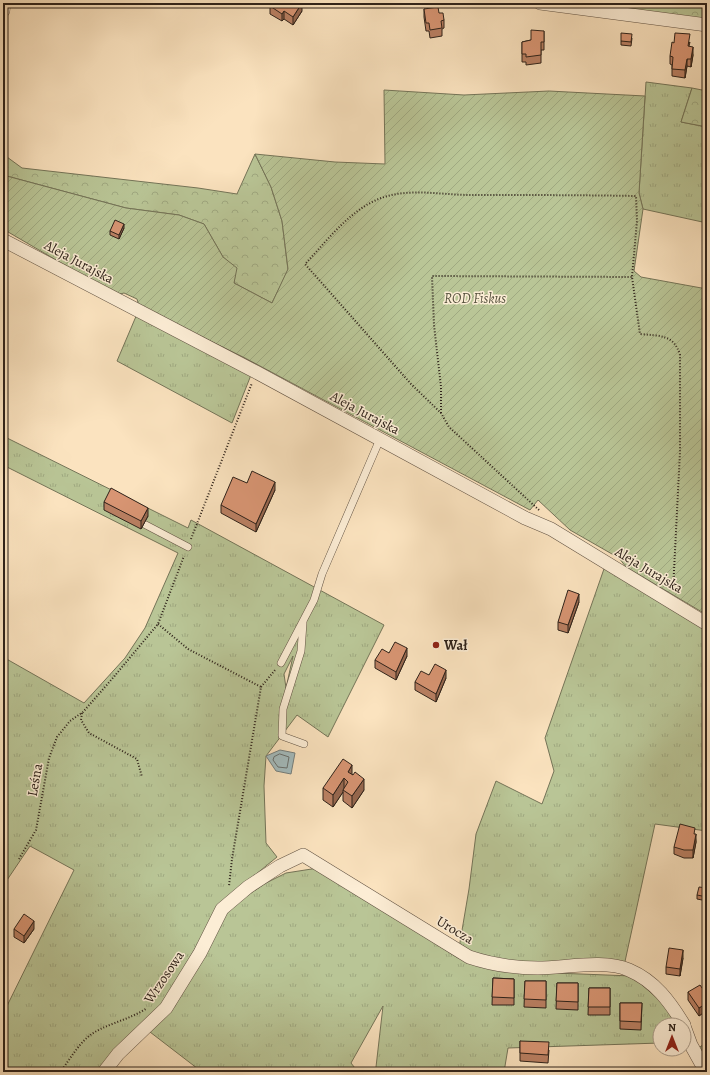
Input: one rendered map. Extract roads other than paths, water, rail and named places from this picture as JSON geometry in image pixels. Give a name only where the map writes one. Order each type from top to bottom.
[{"type":"street","points":[[3,11],[4,3]]},
{"type":"street","points":[[540,3],[707,25]]},
{"type":"street","name":"Aleja Jurajska","points":[[3,240],[256,372],[525,518],[551,529],[707,624]]},
{"type":"street","name":"Urocza","points":[[222,909],[248,887],[280,866],[303,855],[469,957],[484,962],[537,968],[610,965],[628,970],[646,979],[670,1001],[679,1017]]},
{"type":"street","name":"Wrzosowa","points":[[104,1072],[118,1054],[166,1008],[200,953],[222,909]]},
{"type":"street","name":"Urocza","points":[[692,1047],[706,1072]]},
{"type":"lane","points":[[281,663],[314,600],[322,574],[380,439]]},
{"type":"lane","points":[[144,524],[188,547]]},
{"type":"lane","points":[[304,619],[300,651],[283,709],[282,736],[304,744]]},
{"type":"water","points":[[280,750],[295,753],[291,774],[276,771],[266,756]]},
{"type":"place","name":"Wał","points":[[436,645]]},
{"type":"park label","name":"ROD Fiskus","points":[[475,298]]}]
